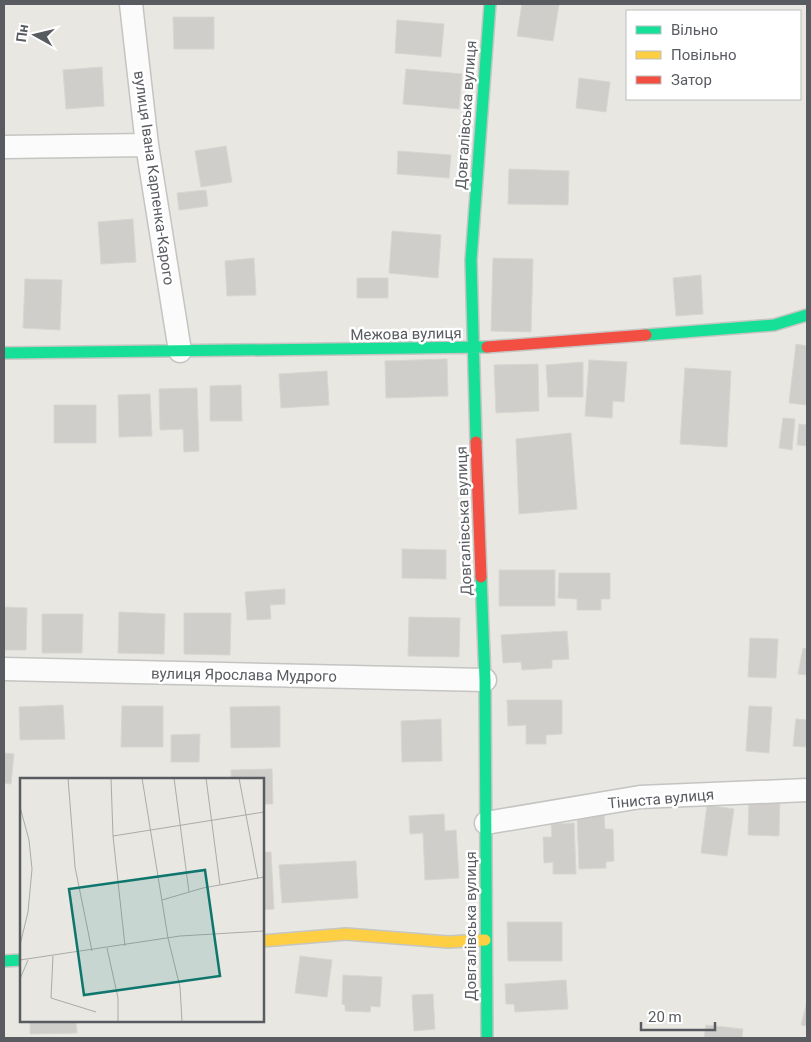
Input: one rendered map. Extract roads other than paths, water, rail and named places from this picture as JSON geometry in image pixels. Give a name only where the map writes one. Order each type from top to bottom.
[{"type":"street","name":"вулиця Івана Карпенка-Карого","points":[[131,4],[133,34],[148,145],[180,352]]},
{"type":"street","name":"Довгалівська вулиця","points":[[487,1038],[485,680],[472,348],[471,260],[490,4]]},
{"type":"street","points":[[4,147],[148,145]]},
{"type":"street","name":"Межова вулиця","points":[[4,353],[472,348],[774,325],[807,315]]},
{"type":"street","name":"вулиця Ярослава Мудрого","points":[[4,669],[485,680]]},
{"type":"street","name":"Тіниста вулиця","points":[[486,823],[640,797],[807,790]]},
{"type":"street","points":[[264,941],[346,934],[448,942],[485,940]]},
{"type":"street","points":[[4,961],[20,960]]}]
